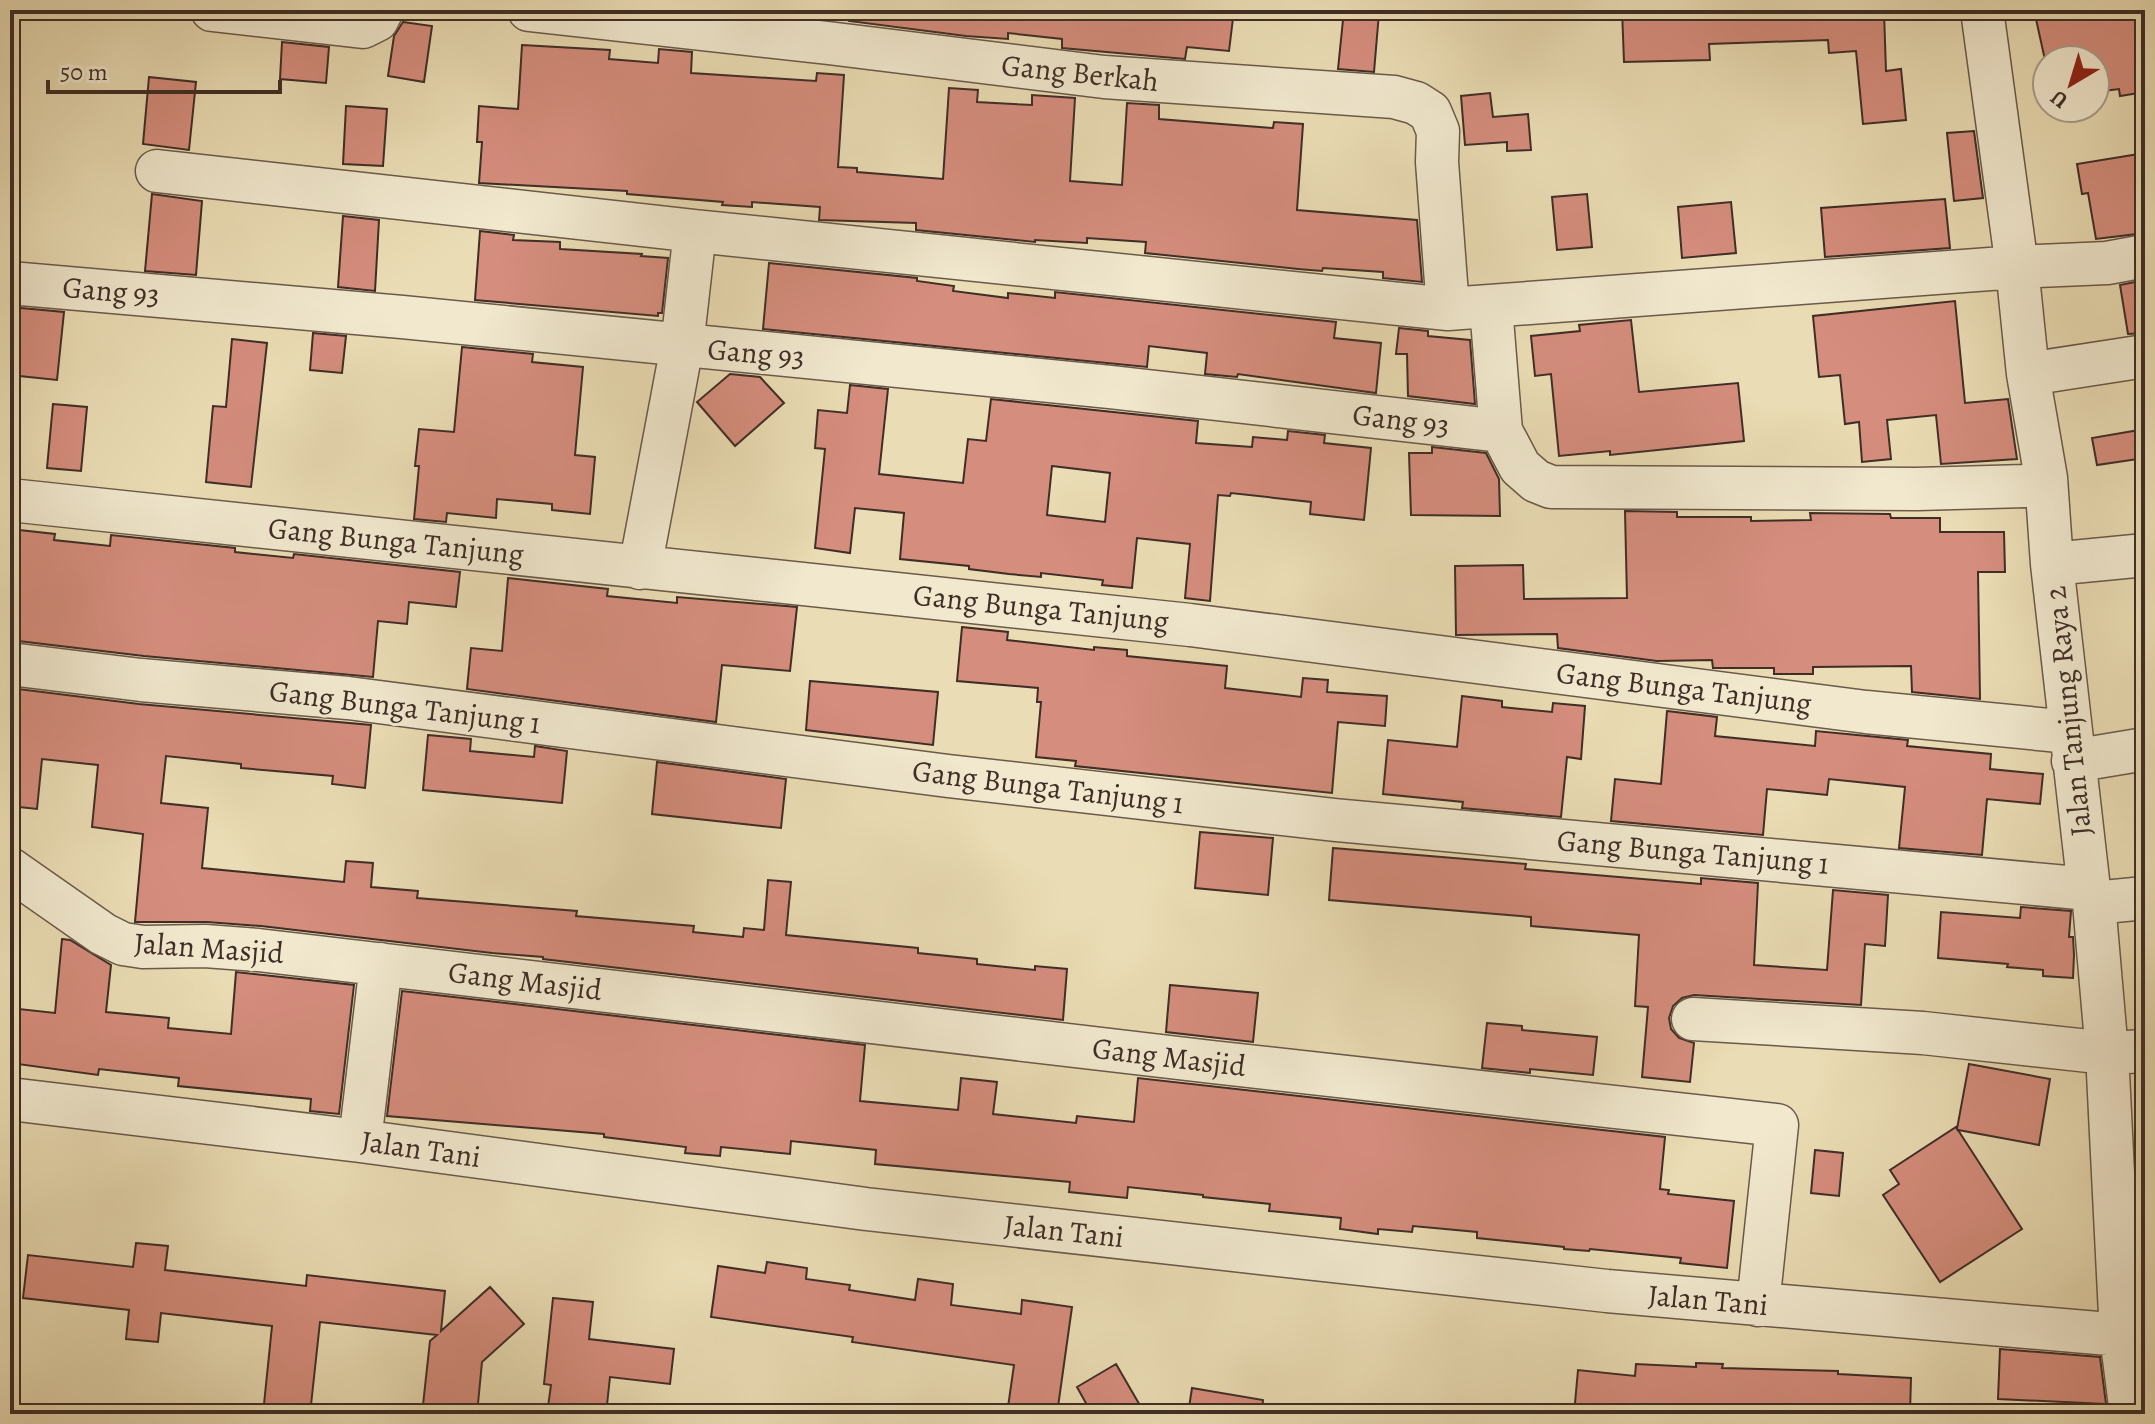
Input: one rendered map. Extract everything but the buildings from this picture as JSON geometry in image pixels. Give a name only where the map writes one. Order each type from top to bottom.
[{"type":"street","points":[[212,10],[363,27],[377,20],[382,10]]},
{"type":"street","name":"Gang Berkah","points":[[529,10],[1104,77],[1394,97],[1416,103],[1430,112],[1438,131],[1437,162],[1448,309]]},
{"type":"street","name":"Jalan Tanjung Raya 2","points":[[1982,10],[2017,267],[2028,374],[2046,478],[2072,746],[2092,896],[2126,1052],[2121,1335],[2131,1414]]},
{"type":"street","points":[[157,171],[695,231],[1448,309],[2107,263],[2145,256]]},
{"type":"street","points":[[640,568],[682,346],[695,231]]},
{"type":"street","name":"Gang 93","points":[[10,283],[402,317],[1110,387],[1501,431]]},
{"type":"street","points":[[1491,307],[1501,431],[1520,467],[1536,481],[1551,487],[1917,489],[2026,486],[2046,478]]},
{"type":"street","points":[[2028,374],[2145,356]]},
{"type":"street","name":"Gang Bunga Tanjung","points":[[10,500],[1175,623],[1866,712],[2072,746],[2145,749]]},
{"type":"street","points":[[2052,564],[2145,555]]},
{"type":"street","name":"Gang Bunga Tanjung 1","points":[[10,664],[141,680],[348,698],[948,776],[1335,820],[2092,896],[2145,898]]},
{"type":"street","name":"Jalan Masjid","points":[[10,869],[103,934],[123,944],[218,947],[381,964]]},
{"type":"street","points":[[360,1141],[381,964]]},
{"type":"street","name":"Gang Masjid","points":[[381,964],[1196,1061],[1777,1125],[1758,1305]]},
{"type":"street","points":[[1693,1019],[1923,1033],[2126,1052]]},
{"type":"street","name":"Jalan Tani","points":[[10,1099],[360,1141],[866,1209],[1532,1283],[2121,1335]]}]
